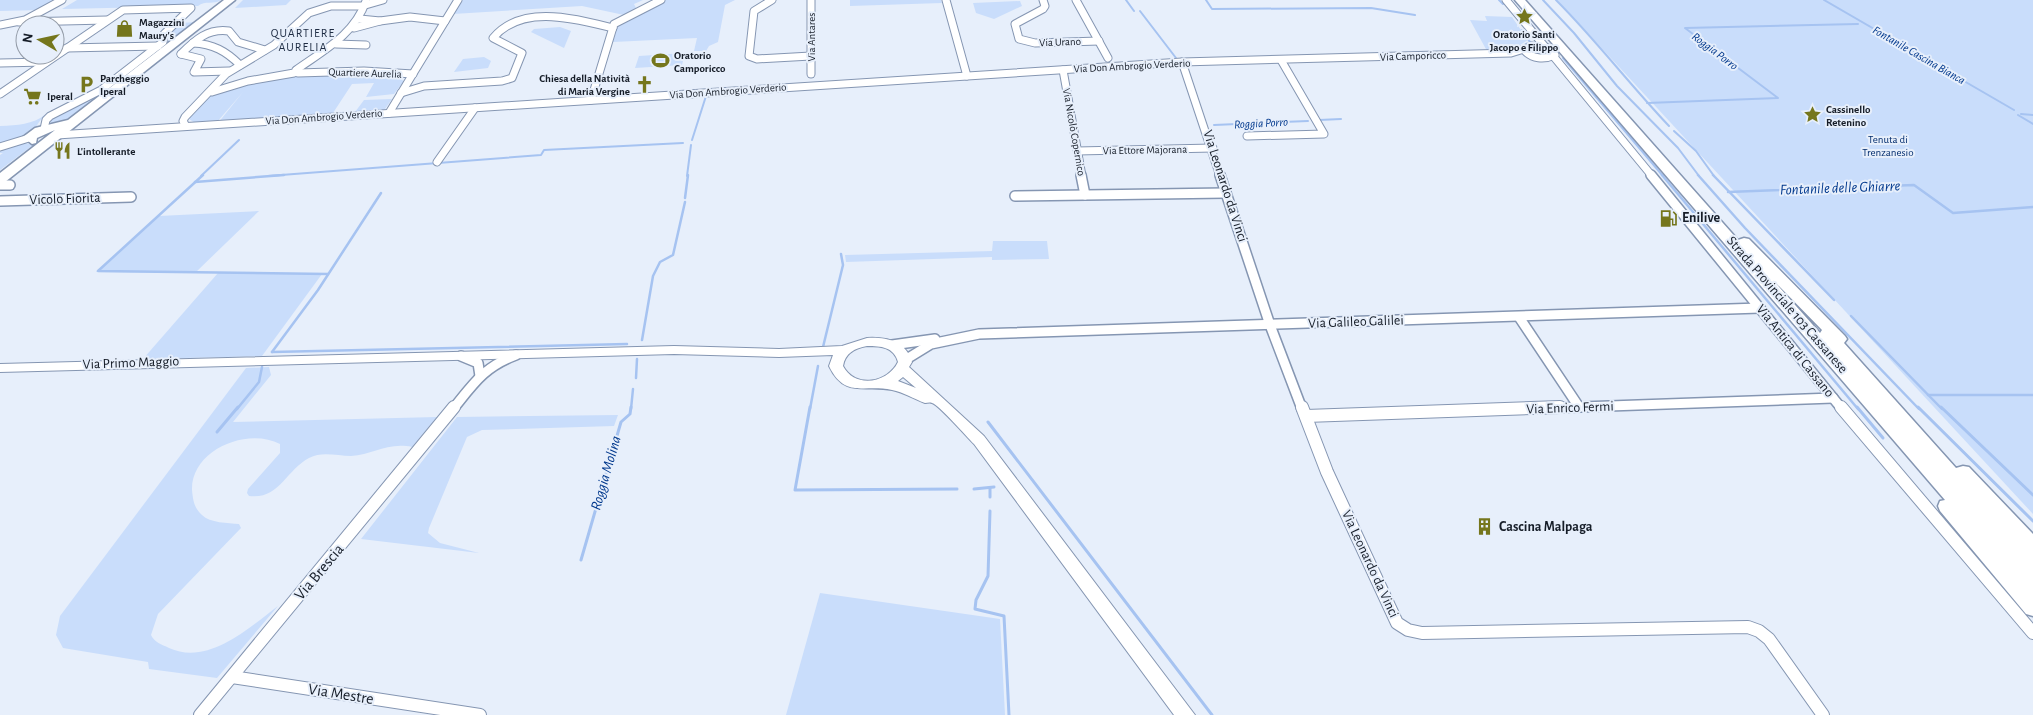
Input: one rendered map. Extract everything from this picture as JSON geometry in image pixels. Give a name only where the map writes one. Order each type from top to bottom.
[{"type":"main road","points":[[3,180],[33,143],[56,132],[77,118],[230,0]]},
{"type":"main road","name":"Strada Provinciale 103 Cassanese","points":[[1520,0],[2033,566]]},
{"type":"main road","name":"Strada Provinciale 103 Cassanese","points":[[1534,2],[2033,588]]},
{"type":"main road","points":[[1741,246],[1828,328],[2033,547]]},
{"type":"main road","points":[[1741,246],[1764,286],[2033,608]]},
{"type":"main road","points":[[779,353],[846,350],[869,342],[892,345],[901,352],[904,364],[979,440],[1185,715]]},
{"type":"main road","name":"Via Primo Maggio","points":[[0,368],[695,350],[779,353]]},
{"type":"main road","points":[[846,350],[838,358],[836,367],[840,376],[850,382],[865,385],[880,383],[894,378],[904,364]]},
{"type":"main road","points":[[779,353],[817,360],[836,367]]},
{"type":"main road","points":[[880,383],[905,388],[947,408]]},
{"type":"street","points":[[35,15],[62,0]]},
{"type":"street","name":"Quartiere Aurelia","points":[[186,126],[184,118],[228,72],[277,43],[310,13],[334,6],[383,0]]},
{"type":"street","points":[[389,113],[458,0]]},
{"type":"street","points":[[591,100],[613,28],[619,19],[661,0]]},
{"type":"street","points":[[772,0],[754,11],[749,56],[759,59],[811,56]]},
{"type":"street","name":"Via Antares","points":[[811,0],[812,74]]},
{"type":"street","points":[[946,0],[967,76]]},
{"type":"street","name":"Via Urano","points":[[1043,0],[1045,5],[1043,9],[1015,24],[1019,39],[1033,43],[1099,41]]},
{"type":"street","points":[[1076,0],[1108,58]]},
{"type":"street","points":[[1506,0],[1539,43],[1546,48]]},
{"type":"street","name":"Quartiere Aurelia","points":[[298,71],[336,44],[353,29],[360,19],[366,3]]},
{"type":"street","points":[[56,132],[46,120],[50,116],[98,92],[165,40],[164,34],[191,8],[131,8],[123,10],[67,48]]},
{"type":"street","name":"Quartiere Aurelia","points":[[360,19],[380,20],[414,16],[445,21]]},
{"type":"street","points":[[401,93],[424,86],[504,80],[513,77],[522,53],[493,39],[500,28],[513,22],[568,17],[613,28]]},
{"type":"street","points":[[65,21],[108,20]]},
{"type":"street","name":"Quartiere Aurelia","points":[[353,29],[380,20]]},
{"type":"street","points":[[0,24],[15,22]]},
{"type":"street","points":[[248,81],[236,79],[228,72],[194,72],[201,59],[181,54],[210,31],[229,31],[238,42],[265,50]]},
{"type":"street","points":[[1532,32],[1536,41],[1533,46],[1554,51],[1554,57],[1560,67]]},
{"type":"street","points":[[193,43],[211,44],[230,55],[240,65]]},
{"type":"street","points":[[336,44],[366,45]]},
{"type":"street","points":[[67,48],[158,46]]},
{"type":"street","name":"Via Camporicco","points":[[1301,59],[1511,53],[1533,46]]},
{"type":"street","points":[[1524,49],[1530,56]]},
{"type":"street","points":[[1511,53],[1544,58],[1554,57]]},
{"type":"street","points":[[1544,58],[1560,67]]},
{"type":"street","name":"Via Don Ambrogio Verderio","points":[[56,132],[163,128],[1182,62],[1301,59]]},
{"type":"street","points":[[1247,136],[1324,134],[1281,60]]},
{"type":"street","name":"Via Leonardo da Vinci","points":[[1182,62],[1213,148],[1270,325],[1327,472],[1393,618],[1402,627],[1422,633],[1745,627],[1759,631],[1769,639],[1823,715]]},
{"type":"street","points":[[0,63],[15,63]]},
{"type":"street","points":[[0,94],[43,65]]},
{"type":"street","name":"Via Antica di Cassano","points":[[1560,67],[1833,398],[2033,634]]},
{"type":"street","name":"Via Nicolò Copernico","points":[[1063,70],[1085,195]]},
{"type":"street","name":"Quartiere Aurelia","points":[[208,94],[248,81],[298,71],[370,71],[413,74]]},
{"type":"street","points":[[408,83],[424,86]]},
{"type":"street","points":[[437,162],[475,108]]},
{"type":"street","name":"Quartiere Aurelia","points":[[163,128],[190,112]]},
{"type":"street","points":[[0,146],[33,143]]},
{"type":"street","name":"Via Ettore Majorana","points":[[1077,151],[1213,148]]},
{"type":"street","name":"Via Nicolò Copernico","points":[[1015,196],[1226,192]]},
{"type":"street","name":"Vicolo Fiorita","points":[[0,201],[131,197]]},
{"type":"street","name":"Via Galileo Galilei","points":[[892,345],[979,334],[1760,308]]},
{"type":"street","points":[[1519,316],[1579,407]]},
{"type":"street","name":"Via Galileo Galilei","points":[[904,364],[926,346],[954,338]]},
{"type":"street","name":"Via Brescia","points":[[200,715],[480,376],[497,362],[516,355]]},
{"type":"street","points":[[460,356],[478,363],[481,371],[480,376]]},
{"type":"street","name":"Via Enrico Fermi","points":[[1306,416],[1833,398]]},
{"type":"street","name":"Via Mestre","points":[[232,677],[480,715]]},
{"type":"green space","points":[[0,0],[57,0],[41,10],[0,11]]},
{"type":"green space","points":[[77,0],[221,0],[198,6],[62,9]]},
{"type":"green space","points":[[243,0],[291,0],[286,5],[235,8]]},
{"type":"green space","points":[[461,0],[643,0],[634,4],[636,8],[624,15],[582,6],[453,14]]},
{"type":"green space","points":[[666,0],[735,0],[725,5],[718,42],[709,46],[706,51],[694,51],[697,38],[613,42],[618,25],[622,20]]},
{"type":"green space","points":[[850,0],[941,0],[942,3],[850,6]]},
{"type":"green space","name":"Tenuta di Trenzanesio","points":[[1557,0],[2033,0],[2033,514]]},
{"type":"green space","points":[[1020,1],[1022,6],[994,19],[976,13],[973,3]]},
{"type":"green space","points":[[1485,16],[1512,17],[1528,40],[1512,50],[1487,51],[1470,20],[1487,21]]},
{"type":"green space","points":[[198,22],[67,121],[50,125],[51,119],[103,91],[167,42],[169,39],[166,36],[179,23]]},
{"type":"green space","points":[[560,27],[571,31],[564,48],[531,32],[534,29]]},
{"type":"green space","name":"Oratorio Camporicco","points":[[685,53],[682,65],[635,68],[639,56]]},
{"type":"green space","points":[[484,57],[491,61],[488,68],[454,72],[463,59]]},
{"type":"green space","points":[[310,74],[389,74],[404,81],[394,94],[366,97],[374,83],[352,84],[333,113],[355,112],[364,100],[392,99],[385,109],[381,111],[218,123],[243,92],[217,122],[195,123],[189,119],[198,105],[211,95],[226,88],[259,80]]},
{"type":"green space","points":[[46,114],[29,133],[0,144],[0,126],[19,125],[41,118]]},
{"type":"green space","points":[[25,143],[33,145],[0,170],[0,155],[3,153],[0,153],[0,148]]},
{"type":"green space","points":[[259,211],[195,273],[96,272],[159,216]]},
{"type":"green space","points":[[993,241],[1047,241],[1049,259],[992,260],[992,257],[846,262],[845,255],[992,251]]},
{"type":"green space","points":[[218,273],[322,274],[262,356],[143,359]]},
{"type":"green space","points":[[269,367],[271,375],[233,422],[437,417],[412,447],[388,447],[351,456],[324,454],[314,456],[301,463],[275,489],[259,496],[249,496],[247,493],[248,489],[280,453],[280,444],[267,439],[252,438],[237,441],[211,453],[201,464],[194,476],[192,490],[197,510],[205,518],[219,522],[239,524],[241,528],[158,614],[151,635],[156,642],[169,648],[184,652],[198,652],[213,648],[241,634],[278,606],[217,678],[149,669],[148,662],[63,648],[56,635],[60,616],[246,368]]},
{"type":"green space","points":[[618,415],[614,426],[482,430],[467,437],[428,533],[440,543],[479,553],[361,539],[457,417]]},
{"type":"green space","points":[[820,593],[1000,619],[1005,715],[786,715]]},
{"type":"waterway","points":[[188,37],[235,0]]},
{"type":"waterway","points":[[1126,0],[1134,11]]},
{"type":"waterway","points":[[1206,0],[1212,9],[1371,8],[1415,15]]},
{"type":"waterway","points":[[1499,0],[1503,4]]},
{"type":"waterway","points":[[1543,0],[1574,33],[1617,86],[1678,148],[1699,176]]},
{"type":"waterway","points":[[1556,0],[1648,103]]},
{"type":"waterway","name":"Fontanile Cascina Bianca","points":[[1824,0],[2014,110]]},
{"type":"waterway","points":[[1140,11],[1176,58]]},
{"type":"waterway","name":"Roggia Porro","points":[[1648,103],[1778,98],[1685,28],[1858,24]]},
{"type":"waterway","points":[[1517,49],[1530,42],[1522,30]]},
{"type":"waterway","name":"Roggia Porro","points":[[1563,58],[1663,176]]},
{"type":"waterway","name":"Roggia Molina","points":[[692,140],[706,96]]},
{"type":"waterway","points":[[1648,103],[1669,126]]},
{"type":"waterway","name":"Fontanile Cascina Bianca","points":[[2021,114],[2033,115]]},
{"type":"waterway","name":"Fontanile Cascina Bianca","points":[[2018,115],[2033,124]]},
{"type":"waterway","name":"Roggia Porro","points":[[1319,120],[1341,119]]},
{"type":"waterway","name":"Roggia Porro","points":[[1214,125],[1308,121]]},
{"type":"waterway","points":[[1674,131],[1696,151],[1714,176]]},
{"type":"waterway","points":[[201,176],[239,140]]},
{"type":"waterway","points":[[268,176],[541,155],[544,150],[683,143]]},
{"type":"waterway","name":"Roggia Molina","points":[[687,176],[691,145]]},
{"type":"waterway","points":[[195,182],[203,175]]},
{"type":"waterway","points":[[195,182],[284,175]]},
{"type":"waterway","name":"Roggia Molina","points":[[685,198],[688,175]]},
{"type":"waterway","points":[[1662,175],[1858,409]]},
{"type":"waterway","points":[[1698,175],[1745,228],[1919,409]]},
{"type":"waterway","points":[[1713,175],[1729,192]]},
{"type":"waterway","points":[[195,182],[98,271],[328,274]]},
{"type":"waterway","name":"Fontanile delle Ghiarre","points":[[1729,192],[1914,185],[1953,213],[2033,207]]},
{"type":"waterway","points":[[1729,192],[1834,300]]},
{"type":"waterway","points":[[381,193],[318,290],[272,352],[627,344]]},
{"type":"waterway","name":"Roggia Molina","points":[[642,340],[653,276],[660,262],[673,255],[685,202]]},
{"type":"waterway","points":[[823,347],[843,265],[841,254]]},
{"type":"waterway","points":[[1851,316],[1928,395]]},
{"type":"waterway","name":"Roggia Molina","points":[[636,378],[637,359]]},
{"type":"waterway","points":[[810,409],[818,366]]},
{"type":"waterway","points":[[237,409],[259,382],[262,367]]},
{"type":"waterway","name":"Roggia Molina","points":[[631,409],[633,389]]},
{"type":"waterway","points":[[1928,395],[2033,395]]},
{"type":"waterway","points":[[1928,395],[1942,409]]},
{"type":"waterway","points":[[217,432],[238,407]]},
{"type":"waterway","name":"Roggia Molina","points":[[581,560],[621,422],[630,414],[631,407]]},
{"type":"waterway","points":[[810,407],[795,490],[957,489]]},
{"type":"waterway","points":[[1857,407],[1883,438]]},
{"type":"waterway","points":[[1918,407],[2033,521]]},
{"type":"waterway","points":[[1941,407],[2033,495]]},
{"type":"waterway","points":[[988,422],[1212,715]]},
{"type":"waterway","points":[[974,489],[994,487]]},
{"type":"waterway","points":[[990,488],[990,497]]},
{"type":"waterway","points":[[990,511],[988,576],[976,600],[975,609],[1004,616],[1009,715]]},
{"type":"place","name":"Oratorio Santi Jacopo e Filippo","points":[[1524,16]]},
{"type":"place","name":"Magazzini Maury's","points":[[125,28]]},
{"type":"place","name":"Oratorio Camporicco","points":[[660,61]]},
{"type":"place","name":"Parcheggio Iperal","points":[[86,84]]},
{"type":"place","name":"Chiesa della Natività di Maria Vergine","points":[[644,84]]},
{"type":"place","name":"Iperal","points":[[33,96]]},
{"type":"place","name":"Cassinello Retenino","points":[[1812,115]]},
{"type":"place","name":"L'intollerante","points":[[63,151]]},
{"type":"place","name":"Enilive","points":[[1668,218]]},
{"type":"place","name":"Cascina Malpaga","points":[[1485,527]]},
{"type":"district","name":"QUARTIERE AURELIA","points":[[303,40]]}]
